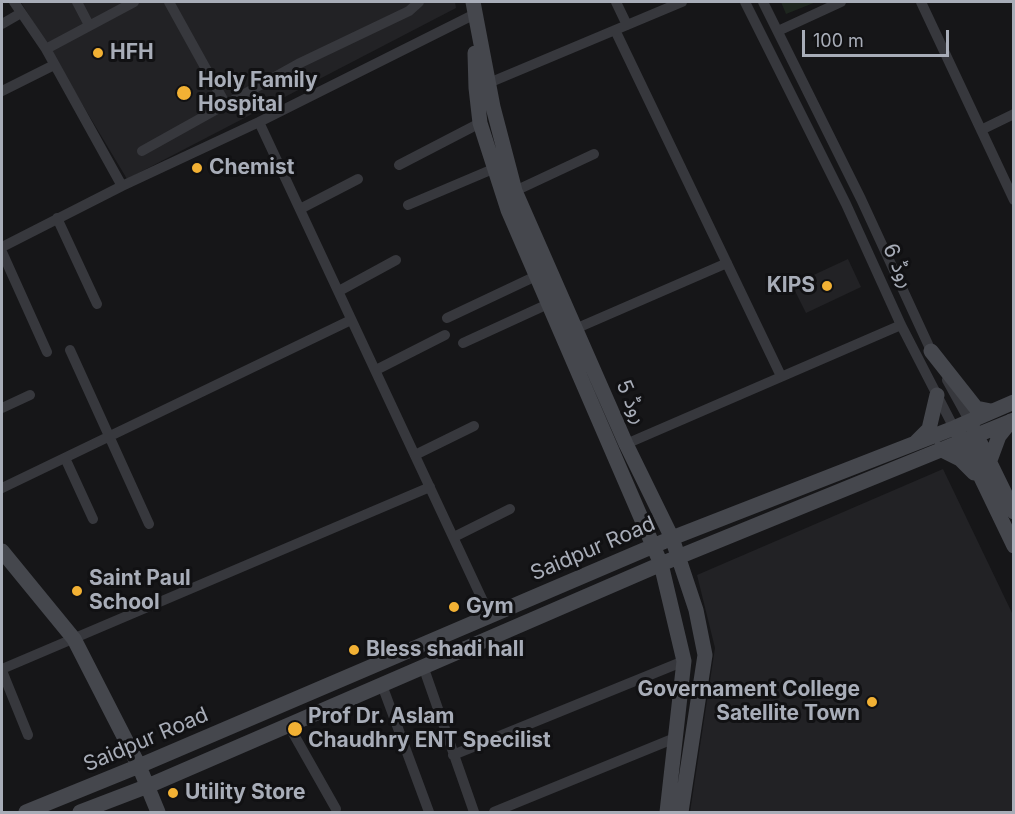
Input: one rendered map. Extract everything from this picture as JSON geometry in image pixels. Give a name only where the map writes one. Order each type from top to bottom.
[{"type":"main road","name":"روڈ 5","points":[[474,8],[482,86],[480,123],[493,169],[536,276],[662,564],[684,661],[667,813]]},
{"type":"main road","name":"روڈ 5","points":[[482,86],[500,135],[515,191],[626,444],[672,538],[696,610],[705,655],[681,813]]},
{"type":"main road","points":[[931,351],[976,408],[991,411]]},
{"type":"main road","points":[[914,444],[929,429],[937,395]]},
{"type":"main road","name":"Saidpur Road","points":[[81,813],[289,726],[662,564],[940,449],[991,411],[1014,402]]},
{"type":"main road","points":[[989,463],[999,436],[1012,420]]},
{"type":"main road","name":"Saidpur Road","points":[[26,813],[672,538],[914,444],[1012,420]]},
{"type":"main road","name":"روڈ 6","points":[[965,431],[989,463],[1014,512]]},
{"type":"main road","name":"روڈ 6","points":[[965,431],[982,481],[1014,546]]},
{"type":"main road","points":[[940,449],[960,459],[982,481]]},
{"type":"main road","points":[[2,551],[74,639],[139,766],[158,813]]},
{"type":"street","points":[[14,2],[46,49],[122,186]]},
{"type":"street","points":[[77,2],[89,26]]},
{"type":"street","points":[[46,49],[134,2]]},
{"type":"street","points":[[169,2],[226,105]]},
{"type":"street","points":[[142,151],[298,64],[409,11],[419,2]]},
{"type":"street","points":[[616,2],[627,25]]},
{"type":"street","points":[[482,86],[682,2]]},
{"type":"street","name":"روڈ 6","points":[[745,2],[846,204],[901,325],[937,395],[965,431]]},
{"type":"street","name":"روڈ 6","points":[[763,2],[861,199],[965,431]]},
{"type":"street","points":[[778,31],[841,2]]},
{"type":"street","points":[[921,2],[1014,200]]},
{"type":"street","points":[[2,247],[122,186],[259,122],[474,8]]},
{"type":"street","points":[[2,24],[21,13]]},
{"type":"street","points":[[615,30],[781,376]]},
{"type":"street","points":[[777,65],[792,59]]},
{"type":"street","points":[[2,91],[54,64]]},
{"type":"street","points":[[981,130],[1014,114]]},
{"type":"street","points":[[259,122],[490,616]]},
{"type":"street","points":[[399,165],[480,123]]},
{"type":"street","points":[[515,191],[594,154]]},
{"type":"street","points":[[408,205],[493,169]]},
{"type":"street","points":[[300,209],[358,179]]},
{"type":"street","points":[[846,204],[861,199]]},
{"type":"street","points":[[57,218],[97,304]]},
{"type":"street","points":[[2,252],[47,352]]},
{"type":"street","points":[[339,291],[396,260]]},
{"type":"street","points":[[575,328],[727,263]]},
{"type":"street","points":[[447,318],[536,276]]},
{"type":"street","points":[[463,342],[548,304]]},
{"type":"street","points":[[2,488],[351,320]]},
{"type":"street","points":[[626,444],[901,325]]},
{"type":"street","points":[[376,370],[445,335]]},
{"type":"street","points":[[70,350],[149,524]]},
{"type":"street","points":[[2,408],[30,395]]},
{"type":"street","points":[[415,455],[474,426]]},
{"type":"street","points":[[65,458],[93,519]]},
{"type":"street","points":[[28,735],[2,670],[430,487]]},
{"type":"street","points":[[454,537],[510,509]]},
{"type":"street","points":[[453,755],[684,661]]},
{"type":"street","points":[[423,666],[474,813]]},
{"type":"street","points":[[382,685],[429,813]]},
{"type":"street","points":[[289,726],[336,809]]},
{"type":"street","points":[[494,813],[675,738]]},
{"type":"shaded area","name":"Holy Family Hospital","points":[[21,2],[455,2],[456,8],[127,179]]},
{"type":"shaded area","points":[[781,2],[816,2],[786,14]]},
{"type":"shaded area","name":"KIPS","points":[[848,259],[861,287],[806,313],[792,285]]},
{"type":"shaded area","points":[[943,469],[1013,615],[1013,812],[690,812],[715,648],[697,575]]},
{"type":"place","name":"HFH","points":[[98,53]]},
{"type":"place","name":"Holy Family Hospital","points":[[184,93]]},
{"type":"place","name":"Chemist","points":[[197,168]]},
{"type":"place","name":"KIPS","points":[[827,286]]},
{"type":"place","name":"Saint Paul School","points":[[77,591]]},
{"type":"place","name":"Gym","points":[[454,607]]},
{"type":"place","name":"Bless shadi hall","points":[[354,650]]},
{"type":"place","name":"Governament College Satellite Town","points":[[872,702]]},
{"type":"place","name":"Prof Dr. Aslam Chaudhry ENT Specilist","points":[[295,729]]},
{"type":"place","name":"Utility Store","points":[[173,793]]}]
